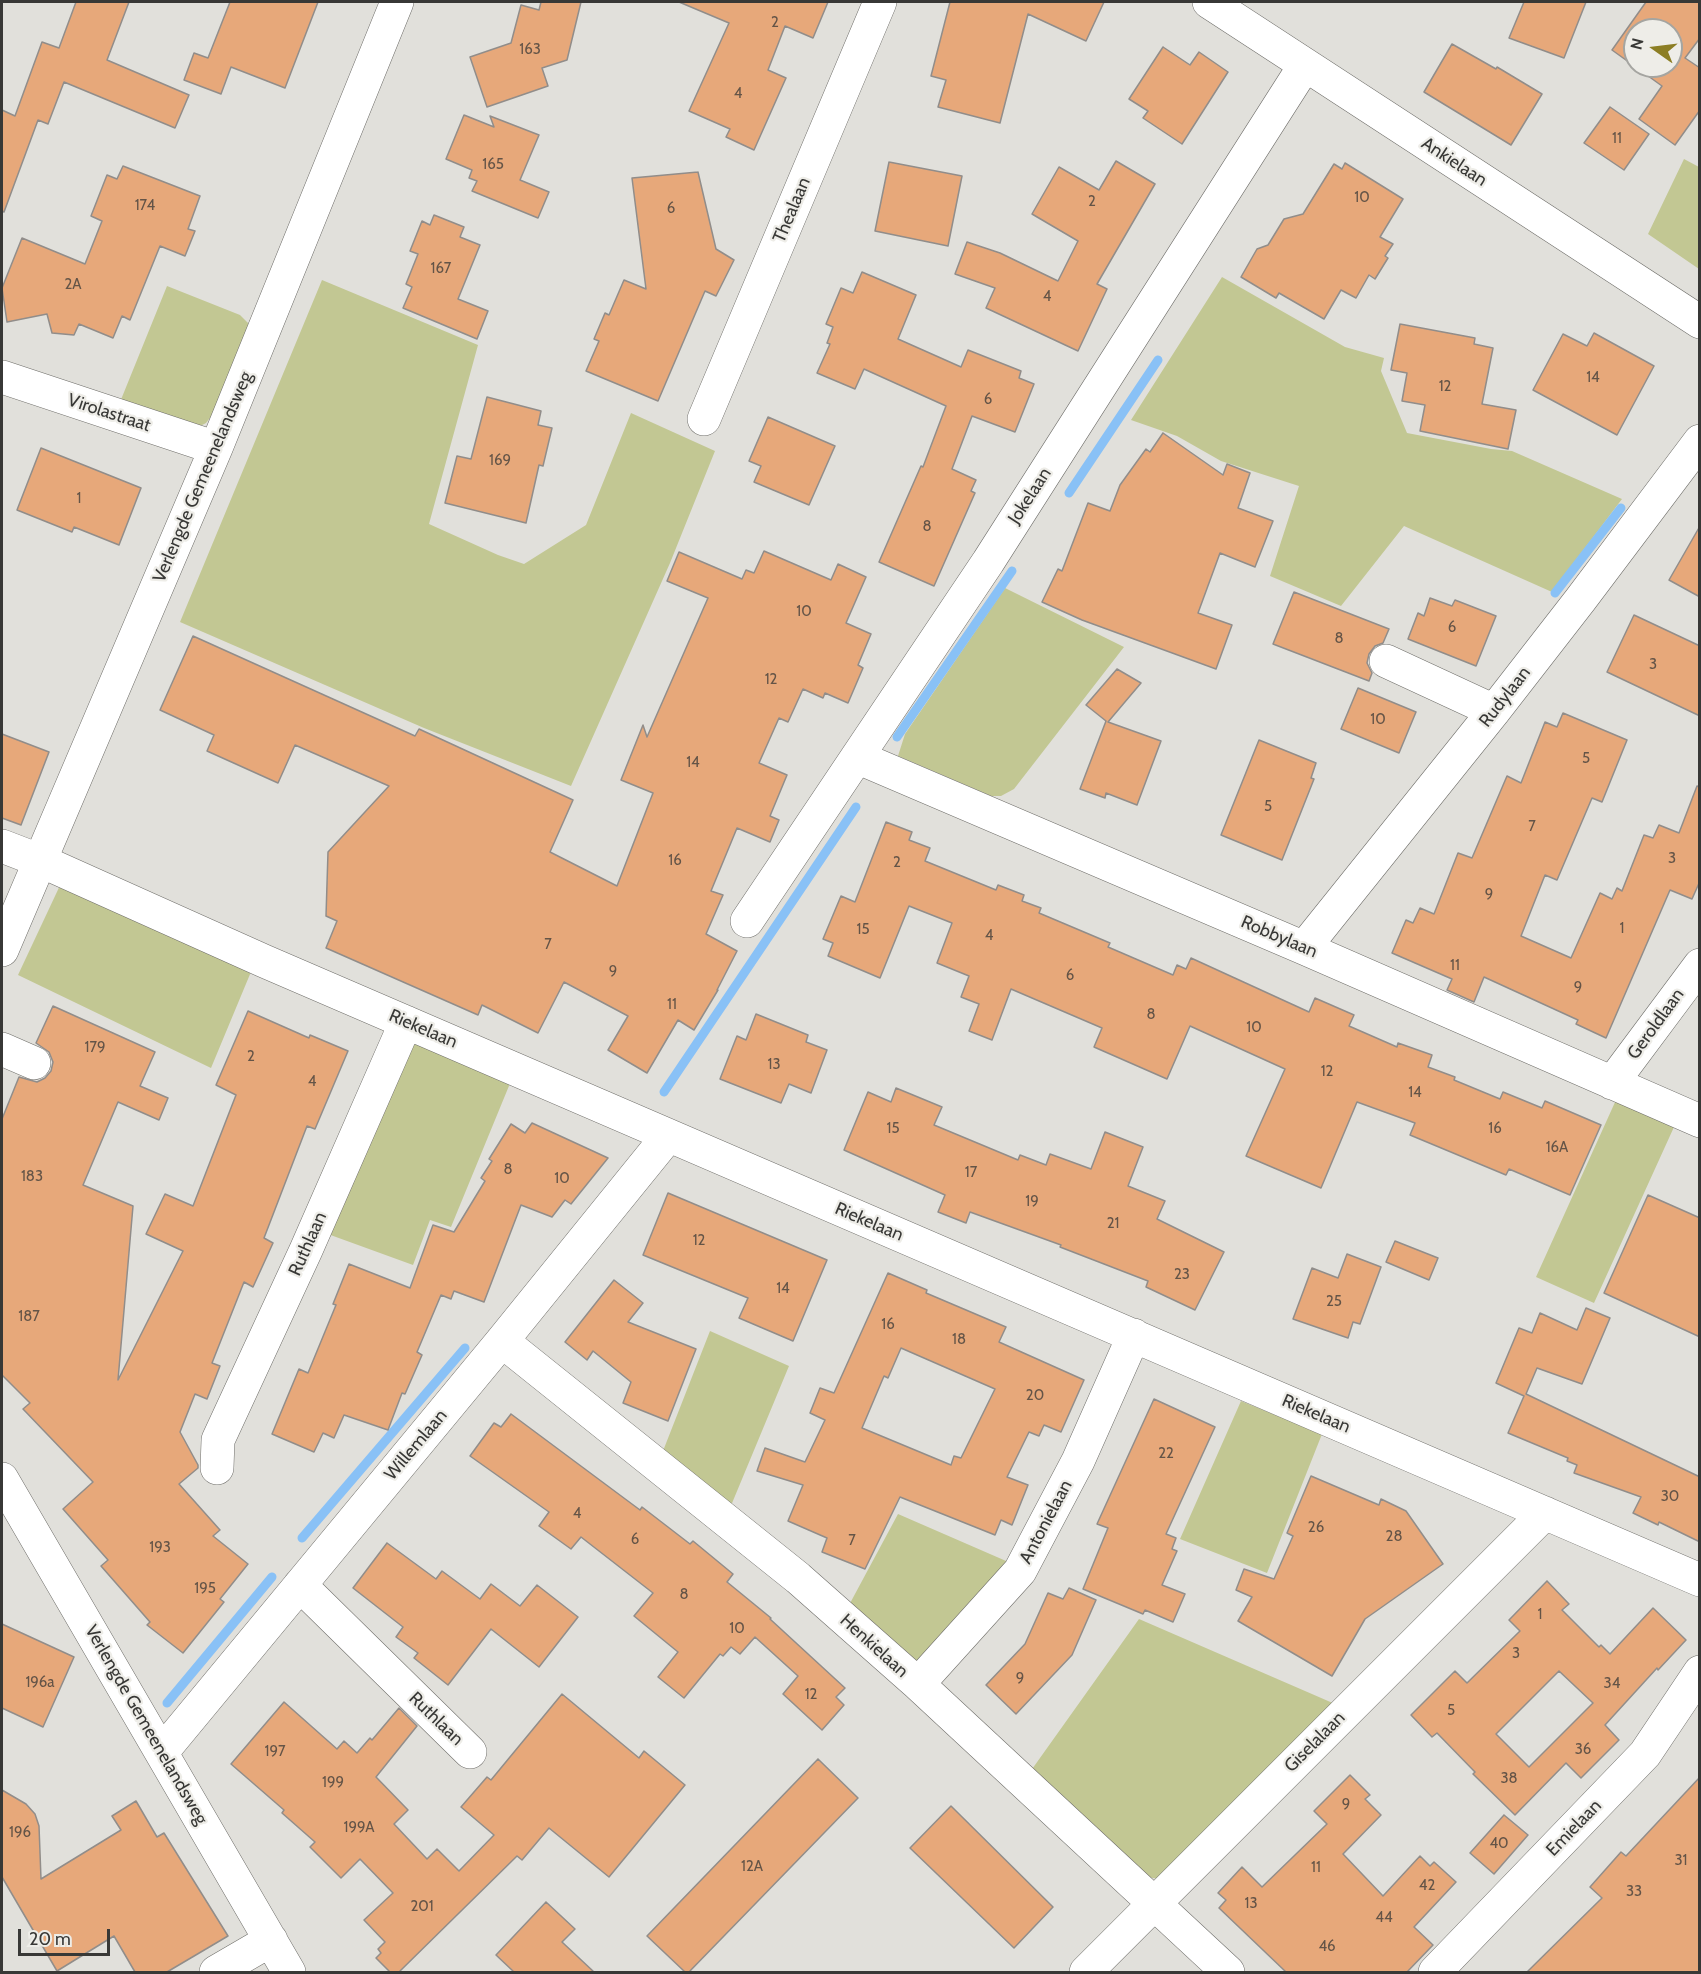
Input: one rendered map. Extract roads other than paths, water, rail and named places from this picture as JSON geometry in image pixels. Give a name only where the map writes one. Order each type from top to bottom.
[{"type":"street","name":"Verlengde Gemeenelandsweg","points":[[2,950],[216,448],[397,2]]},
{"type":"street","name":"Thealaan","points":[[704,419],[880,2]]},
{"type":"street","name":"Ankielaan","points":[[1225,6],[1305,65],[1700,322]]},
{"type":"street","name":"Jokelaan","points":[[747,921],[988,562],[1305,65]]},
{"type":"street","name":"Virolastraat","points":[[2,377],[216,448]]},
{"type":"street","name":"Rudylaan","points":[[1304,948],[1494,711],[1700,441]]},
{"type":"street","points":[[1386,661],[1494,711]]},
{"type":"street","name":"Robbylaan","points":[[857,757],[1304,948],[1700,1121]]},
{"type":"street","name":"Riekelaan","points":[[2,846],[41,861],[264,961],[668,1136],[1700,1580]]},
{"type":"street","name":"Geroldlaan","points":[[1612,1083],[1700,965]]},
{"type":"street","name":"Ruthlaan","points":[[217,1467],[219,1440],[306,1250],[406,1022]]},
{"type":"street","points":[[2,1049],[34,1063]]},
{"type":"street","name":"Willemlaan","points":[[162,1752],[502,1341],[668,1136]]},
{"type":"street","name":"Antonielaan","points":[[918,1684],[1020,1571],[1078,1461],[1134,1335]]},
{"type":"street","name":"Henkielaan","points":[[502,1341],[798,1578],[918,1684],[1228,1972]]},
{"type":"street","name":"Verlengde Gemeenelandsweg","points":[[2,1479],[289,1972]]},
{"type":"street","name":"Giselalaan","points":[[1086,1972],[1545,1513]]},
{"type":"street","name":"Ruthlaan","points":[[300,1585],[470,1752]]},
{"type":"street","name":"Emielaan","points":[[1435,1972],[1645,1754],[1700,1672]]},
{"type":"street","points":[[216,1972],[271,1940]]},
{"type":"waterway","points":[[1069,493],[1158,360]]},
{"type":"waterway","points":[[1555,593],[1621,508]]},
{"type":"waterway","points":[[897,737],[1012,571]]},
{"type":"waterway","points":[[664,1092],[856,807]]},
{"type":"waterway","points":[[302,1538],[465,1348]]},
{"type":"waterway","points":[[167,1703],[272,1577]]}]
